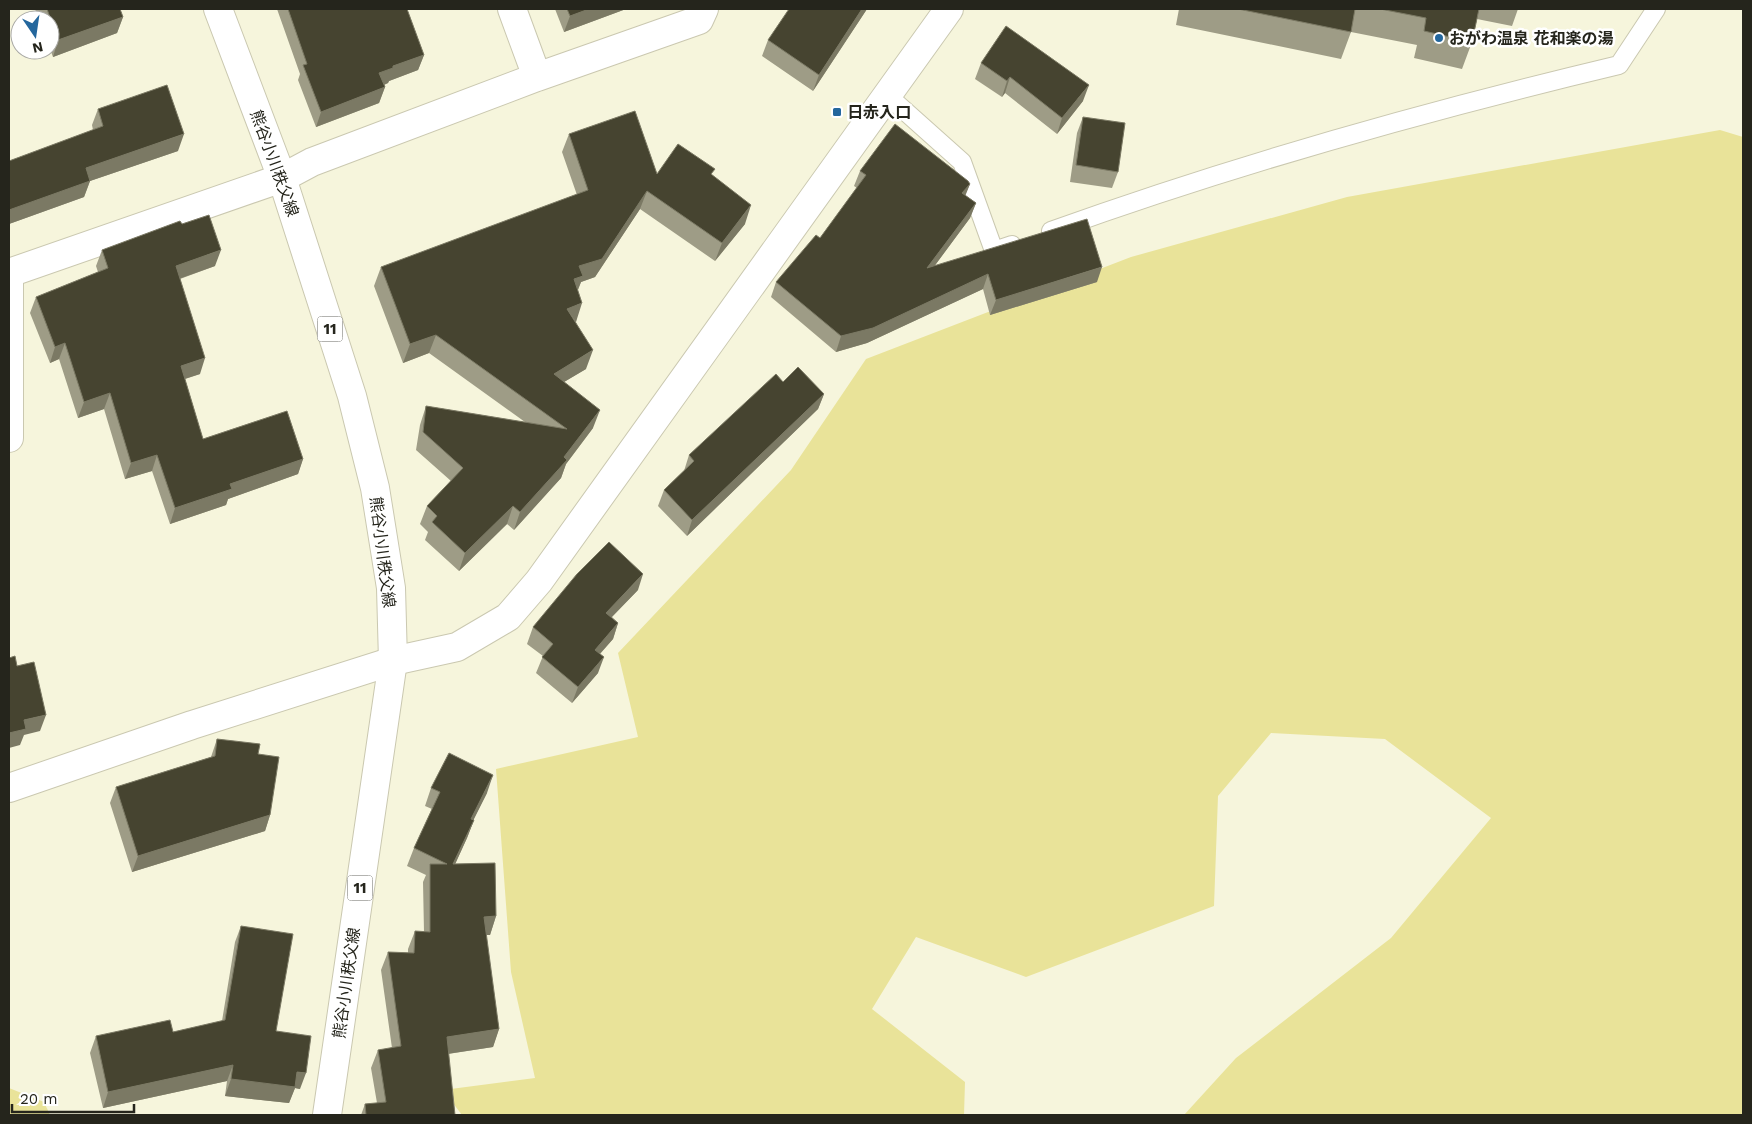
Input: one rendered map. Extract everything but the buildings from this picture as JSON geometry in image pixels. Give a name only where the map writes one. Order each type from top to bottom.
[{"type":"street","name":"熊谷小川秩父線","points":[[218,9],[282,178],[352,396],[375,488],[391,588],[393,661],[327,1115]]},
{"type":"street","points":[[512,9],[537,77]]},
{"type":"street","points":[[9,438],[9,273],[282,178],[312,162],[537,77],[699,20],[704,9]]},
{"type":"street","points":[[9,788],[192,725],[393,661],[457,647],[508,617],[539,582],[949,9]]},
{"type":"lane","points":[[887,95],[962,162],[994,251],[1156,193],[1315,144],[1477,99],[1618,65],[1656,9]]},
{"type":"shaded area","points":[[1720,130],[1743,137],[1743,1115],[1184,1115],[1236,1058],[1391,938],[1491,818],[1385,739],[1271,733],[1218,796],[1214,906],[1026,977],[916,937],[872,1009],[965,1082],[964,1115],[462,1115],[443,1090],[535,1078],[511,972],[496,769],[638,737],[618,653],[791,470],[866,359],[1131,257],[1347,197]]},
{"type":"shaded area","points":[[9,1088],[44,1102],[50,1115],[9,1115]]},
{"type":"place","name":"おがわ温泉 花和楽の湯","points":[[1439,38]]},
{"type":"place","name":"日赤入口","points":[[837,112]]}]
